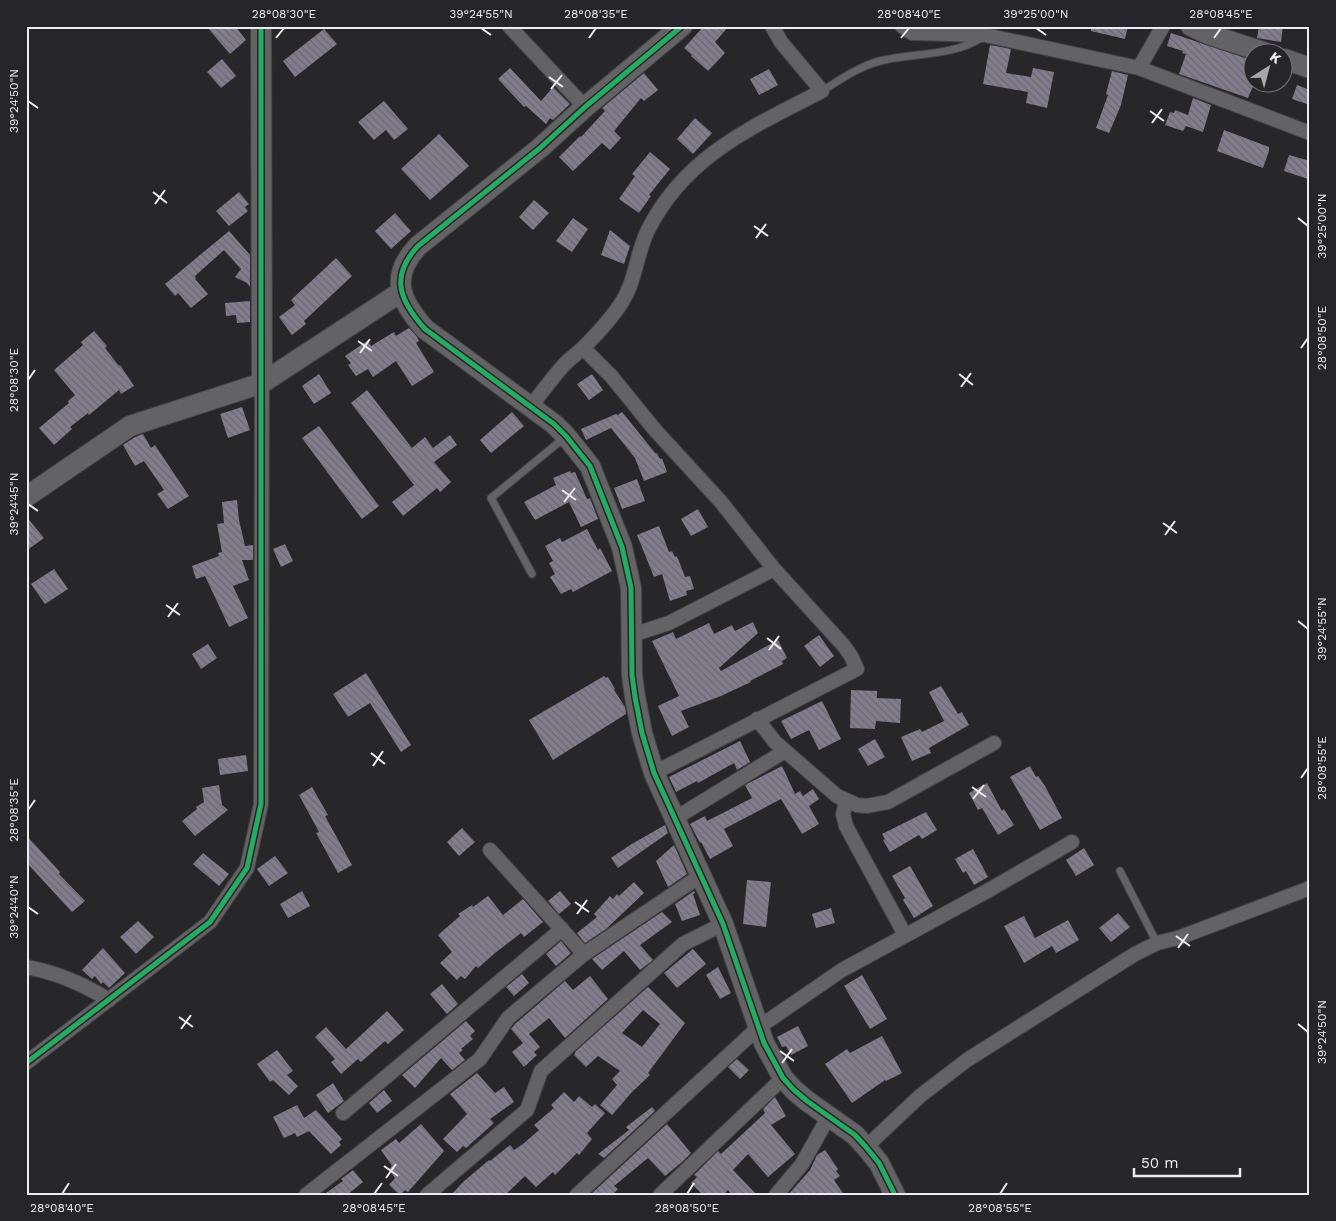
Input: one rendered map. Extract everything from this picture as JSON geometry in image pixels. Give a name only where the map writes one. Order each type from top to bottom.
[{"type":"street","points":[[26,1063],[210,922],[247,868],[262,804],[261,26]]},
{"type":"street","points":[[509,26],[585,107]]},
{"type":"street","points":[[682,26],[585,107],[540,148],[418,246],[409,255],[403,266],[400,280],[401,292],[413,316],[425,329],[554,424],[590,466],[622,547],[631,588],[632,676],[642,733],[654,773],[700,876],[724,924],[764,1043],[784,1078],[800,1095],[855,1135],[866,1147],[879,1163],[895,1195]]},
{"type":"street","points":[[530,407],[563,366],[583,348],[620,306],[633,277],[647,231],[662,207],[685,178],[734,137],[822,91],[784,47],[772,26]]},
{"type":"street","points":[[902,26],[912,33],[985,35],[1139,68],[1310,133]]},
{"type":"street","points":[[1139,68],[1163,26]]},
{"type":"street","points":[[1191,26],[1208,34],[1244,46]]},
{"type":"street","points":[[1294,63],[1310,68]]},
{"type":"street","points":[[26,498],[130,426],[262,383],[401,292]]},
{"type":"street","points":[[583,348],[612,378],[655,430],[721,502],[774,569],[844,646],[857,669],[654,773]]},
{"type":"street","points":[[632,634],[669,623],[774,569]]},
{"type":"street","points":[[757,720],[775,742],[837,796],[846,802],[867,806],[888,802],[994,743]]},
{"type":"street","points":[[674,819],[785,751]]},
{"type":"street","points":[[846,802],[843,814],[846,826],[905,935]]},
{"type":"street","points":[[576,1195],[759,1027],[842,970],[989,890],[1072,842]]},
{"type":"street","points":[[490,850],[584,954]]},
{"type":"street","points":[[306,1195],[480,1059],[508,1018],[584,954],[700,876]]},
{"type":"street","points":[[866,1147],[920,1096],[967,1060],[1135,954],[1157,943],[1178,938],[1310,888]]},
{"type":"street","points":[[427,1195],[527,1110],[541,1071],[684,944],[724,924]]},
{"type":"street","points":[[344,1113],[562,929]]},
{"type":"street","points":[[26,967],[53,973],[72,980],[108,1000]]},
{"type":"street","points":[[660,1195],[784,1078]]},
{"type":"street","points":[[776,1195],[802,1164],[829,1116]]},
{"type":"lane","points":[[822,91],[860,69],[877,62],[952,49],[971,43],[985,35]]},
{"type":"lane","points":[[532,574],[491,498],[566,436]]},
{"type":"lane","points":[[1120,871],[1157,943]]},
{"type":"building","points":[[206,26],[235,26],[246,40],[230,54]]},
{"type":"building","points":[[704,26],[729,26],[715,42],[725,53],[708,71],[684,48]]},
{"type":"building","points":[[1091,26],[1128,26],[1125,39],[1091,31]]},
{"type":"building","points":[[1259,26],[1283,26],[1281,42],[1257,38]]},
{"type":"building","points":[[324,29],[337,44],[295,77],[283,61]]},
{"type":"building","points":[[1171,33],[1244,58],[1244,92],[1251,92],[1248,98],[1179,74],[1186,54],[1182,53],[1183,51],[1167,46]]},
{"type":"building","points":[[990,45],[1011,49],[1006,73],[1031,77],[1033,68],[1054,72],[1047,108],[1026,103],[1028,92],[983,84]]},
{"type":"building","points":[[222,59],[236,76],[221,88],[207,72]]},
{"type":"building","points":[[510,68],[541,101],[553,87],[570,104],[553,120],[550,118],[546,124],[526,106],[524,107],[498,79]]},
{"type":"building","points":[[769,69],[778,85],[759,95],[750,79]]},
{"type":"building","points":[[1112,71],[1128,75],[1121,105],[1109,133],[1096,128],[1108,95],[1106,94]]},
{"type":"building","points":[[644,73],[658,90],[644,101],[641,98],[614,131],[621,138],[610,150],[602,143],[573,171],[559,157],[605,111],[602,108]]},
{"type":"building","points":[[1297,85],[1310,90],[1310,105],[1292,99]]},
{"type":"building","points":[[1193,98],[1211,105],[1203,132],[1186,126],[1183,131],[1165,125],[1170,112],[1174,113],[1175,110],[1188,115]]},
{"type":"building","points":[[384,101],[408,129],[394,140],[386,130],[374,140],[358,122]]},
{"type":"building","points":[[695,118],[712,133],[693,154],[677,139]]},
{"type":"building","points":[[1224,130],[1269,147],[1263,168],[1217,151]]},
{"type":"building","points":[[439,134],[469,166],[430,200],[401,169]]},
{"type":"building","points":[[650,152],[670,169],[649,195],[651,196],[639,213],[619,199],[635,176],[632,174]]},
{"type":"building","points":[[1289,155],[1310,161],[1308,179],[1284,171]]},
{"type":"building","points":[[239,192],[249,204],[245,207],[248,211],[229,226],[216,211]]},
{"type":"building","points":[[534,200],[549,213],[533,230],[519,217]]},
{"type":"building","points":[[395,213],[411,231],[391,249],[375,231]]},
{"type":"building","points":[[573,218],[588,229],[572,252],[556,241]]},
{"type":"building","points":[[610,230],[630,246],[624,264],[601,255]]},
{"type":"building","points":[[229,231],[250,255],[250,287],[247,283],[235,277],[241,269],[224,250],[195,276],[195,279],[208,294],[191,308],[178,293],[175,296],[165,284]]},
{"type":"building","points":[[336,258],[352,276],[304,321],[306,324],[292,335],[279,317],[295,305],[291,300]]},
{"type":"building","points":[[250,301],[250,322],[237,323],[236,315],[226,316],[225,303]]},
{"type":"building","points":[[409,328],[417,337],[419,341],[416,343],[434,372],[412,386],[396,361],[373,377],[368,369],[356,376],[348,365],[351,363],[345,356],[367,341],[371,346],[394,332],[396,336]]},
{"type":"building","points":[[94,331],[107,346],[105,348],[120,365],[134,386],[121,394],[119,390],[89,415],[88,413],[70,427],[72,429],[54,445],[39,428],[69,403],[68,401],[75,395],[54,370],[83,345],[81,342]]},
{"type":"building","points":[[319,374],[331,393],[314,404],[302,386]]},
{"type":"building","points":[[592,374],[603,390],[589,400],[577,384]]},
{"type":"building","points":[[367,390],[412,448],[425,437],[433,448],[450,435],[457,445],[434,462],[451,482],[440,492],[437,488],[403,516],[392,502],[414,485],[351,403]]},
{"type":"building","points":[[242,407],[250,430],[228,438],[220,414]]},
{"type":"building","points":[[512,412],[524,426],[491,453],[480,440]]},
{"type":"building","points":[[622,412],[660,459],[662,458],[667,472],[644,481],[635,458],[611,428],[586,440],[581,429]]},
{"type":"building","points":[[319,426],[379,506],[362,519],[302,438]]},
{"type":"building","points":[[143,434],[151,448],[155,445],[189,496],[168,509],[157,494],[164,490],[144,461],[135,466],[123,445]]},
{"type":"building","points":[[570,471],[571,473],[575,472],[587,499],[590,498],[598,519],[581,527],[569,502],[535,520],[524,502],[556,485],[553,478]]},
{"type":"building","points":[[637,479],[645,501],[622,509],[614,488]]},
{"type":"building","points":[[237,500],[245,546],[253,545],[253,560],[242,560],[249,580],[233,586],[248,618],[229,627],[205,576],[196,579],[192,566],[219,556],[218,553],[222,552],[217,524],[224,523],[222,502]]},
{"type":"building","points":[[698,509],[708,527],[691,536],[681,519]]},
{"type":"building","points":[[26,516],[44,538],[26,551]]},
{"type":"building","points":[[659,526],[669,552],[672,551],[675,557],[677,556],[685,577],[690,576],[694,589],[686,591],[687,595],[670,601],[662,574],[654,577],[637,535]]},
{"type":"building","points":[[587,529],[612,571],[573,592],[571,589],[561,594],[550,577],[555,574],[549,563],[553,561],[545,546],[560,538],[562,542]]},
{"type":"building","points":[[285,544],[293,561],[281,567],[273,549]]},
{"type":"building","points":[[54,569],[68,589],[45,604],[31,584]]},
{"type":"building","points":[[753,622],[758,633],[719,668],[721,671],[778,640],[787,658],[782,661],[783,664],[721,696],[681,711],[689,727],[672,736],[658,706],[679,696],[652,641],[673,632],[676,639],[709,623],[714,634],[732,625],[735,631]]},
{"type":"building","points":[[819,635],[834,656],[820,667],[804,646]]},
{"type":"building","points":[[208,644],[217,658],[201,669],[192,654]]},
{"type":"building","points":[[366,673],[411,745],[401,752],[370,703],[348,717],[333,694]]},
{"type":"building","points":[[604,676],[608,677],[615,689],[625,707],[626,714],[553,760],[529,720]]},
{"type":"building","points":[[941,686],[958,714],[962,712],[969,725],[929,748],[931,753],[912,761],[901,737],[920,729],[922,732],[944,721],[929,692]]},
{"type":"building","points":[[851,690],[877,691],[877,698],[901,699],[900,723],[876,721],[875,729],[850,728]]},
{"type":"building","points":[[822,701],[841,739],[819,750],[809,730],[791,739],[781,721]]},
{"type":"building","points":[[875,739],[885,757],[868,766],[858,749]]},
{"type":"building","points":[[740,741],[750,762],[737,770],[734,763],[698,783],[697,781],[676,792],[669,777]]},
{"type":"building","points":[[246,755],[248,771],[220,775],[218,759]]},
{"type":"building","points":[[782,766],[795,794],[800,791],[803,796],[813,789],[819,799],[809,806],[819,824],[802,834],[781,799],[724,829],[733,846],[710,859],[690,824],[705,816],[707,821],[752,798],[745,785]]},
{"type":"building","points":[[1030,766],[1036,777],[1038,776],[1045,786],[1062,818],[1040,830],[1010,777]]},
{"type":"building","points":[[987,783],[1002,811],[1004,809],[1014,825],[998,835],[982,808],[978,810],[969,793]]},
{"type":"building","points":[[219,785],[222,805],[228,810],[195,836],[182,821],[204,802],[202,788]]},
{"type":"building","points":[[312,787],[328,815],[325,816],[352,865],[338,873],[316,833],[319,832],[299,795]]},
{"type":"building","points":[[926,812],[937,830],[922,839],[919,835],[890,852],[883,840],[885,839],[882,834]]},
{"type":"building","points":[[665,825],[668,833],[618,868],[611,858]]},
{"type":"building","points":[[462,828],[475,842],[459,856],[447,842]]},
{"type":"building","points":[[26,835],[85,901],[72,912],[26,862]]},
{"type":"building","points":[[674,845],[687,874],[668,887],[656,861]]},
{"type":"building","points":[[1084,848],[1094,865],[1076,876],[1066,860]]},
{"type":"building","points":[[973,849],[988,877],[974,885],[966,871],[963,873],[955,859]]},
{"type":"building","points":[[203,853],[229,874],[219,886],[193,864]]},
{"type":"building","points":[[275,856],[288,873],[269,886],[257,869]]},
{"type":"building","points":[[910,866],[933,906],[914,918],[892,876]]},
{"type":"building","points":[[747,880],[771,882],[766,927],[743,924]]},
{"type":"building","points":[[634,882],[644,893],[606,929],[585,943],[577,933],[597,917],[594,914],[610,896],[613,899],[617,894],[619,896]]},
{"type":"building","points":[[302,891],[310,906],[288,918],[280,904]]},
{"type":"building","points":[[560,891],[571,904],[559,914],[548,901]]},
{"type":"building","points":[[694,891],[695,893],[693,894],[700,915],[682,921],[675,904]]},
{"type":"building","points":[[488,896],[503,915],[523,899],[543,922],[524,937],[521,933],[478,968],[476,966],[465,979],[461,976],[457,980],[440,963],[452,952],[438,935],[460,916],[458,914],[472,905],[473,907]]},
{"type":"building","points":[[831,908],[835,923],[816,928],[812,914]]},
{"type":"building","points":[[662,912],[672,922],[640,945],[653,960],[640,970],[624,951],[602,970],[592,959]]},
{"type":"building","points":[[1118,913],[1130,927],[1111,942],[1099,928]]},
{"type":"building","points":[[1024,916],[1035,938],[1068,920],[1079,940],[1056,953],[1052,946],[1024,963],[1004,926]]},
{"type":"building","points":[[138,921],[154,937],[136,954],[120,937]]},
{"type":"building","points":[[561,941],[571,953],[556,966],[546,954]]},
{"type":"building","points":[[103,948],[125,973],[109,988],[103,982],[101,984],[95,976],[92,979],[82,970]]},
{"type":"building","points":[[693,949],[706,964],[677,988],[664,973]]},
{"type":"building","points":[[718,967],[731,993],[720,999],[706,975]]},
{"type":"building","points":[[522,974],[529,983],[514,996],[506,987]]},
{"type":"building","points":[[862,975],[887,1019],[870,1029],[844,986]]},
{"type":"building","points":[[590,976],[608,999],[565,1038],[549,1018],[529,1034],[540,1047],[534,1052],[537,1055],[524,1067],[512,1052],[523,1043],[511,1029],[565,981],[573,990]]},
{"type":"building","points":[[442,984],[458,1004],[447,1014],[430,994]]},
{"type":"building","points":[[648,987],[685,1023],[648,1073],[650,1075],[612,1115],[600,1105],[617,1085],[612,1079],[620,1071],[598,1056],[586,1067],[574,1055],[576,1051]],"holes":[[[643,1010],[660,1024],[642,1047],[622,1033]]]},
{"type":"building","points":[[387,1011],[404,1030],[388,1044],[385,1041],[361,1062],[358,1059],[341,1074],[331,1062],[335,1059],[315,1037],[326,1027],[346,1049]]},
{"type":"building","points":[[466,1021],[475,1031],[470,1036],[473,1039],[459,1053],[465,1060],[452,1070],[441,1058],[415,1088],[402,1075]]},
{"type":"building","points":[[798,1026],[808,1046],[791,1055],[786,1046],[782,1047],[777,1037]]},
{"type":"building","points":[[882,1036],[902,1073],[885,1080],[852,1103],[825,1064],[847,1049],[850,1053]]},
{"type":"building","points":[[277,1050],[293,1071],[287,1075],[298,1086],[289,1095],[273,1080],[270,1082],[257,1064]]},
{"type":"building","points":[[737,1059],[749,1070],[740,1079],[728,1067]]},
{"type":"building","points":[[477,1073],[495,1093],[504,1087],[514,1102],[490,1119],[494,1123],[466,1148],[463,1146],[457,1152],[443,1139],[467,1114],[450,1094]]},
{"type":"building","points":[[333,1083],[344,1101],[328,1113],[316,1095]]},
{"type":"building","points":[[384,1090],[392,1101],[377,1113],[369,1103]]},
{"type":"building","points":[[564,1092],[574,1102],[579,1096],[592,1107],[595,1104],[605,1113],[587,1133],[592,1139],[579,1155],[577,1153],[555,1175],[553,1172],[536,1187],[525,1176],[505,1195],[451,1195],[489,1160],[510,1145],[514,1150],[539,1130],[534,1125],[554,1108],[551,1105]]},
{"type":"building","points":[[775,1097],[786,1116],[771,1125],[795,1154],[768,1177],[748,1154],[733,1170],[757,1195],[732,1195],[728,1190],[723,1195],[703,1195],[691,1183],[697,1177],[694,1175],[718,1151],[721,1154],[765,1113],[763,1109]]},
{"type":"building","points":[[297,1105],[304,1118],[316,1110],[342,1139],[339,1142],[341,1145],[331,1154],[309,1131],[297,1137],[295,1133],[284,1138],[273,1117]]},
{"type":"building","points":[[652,1107],[655,1111],[604,1158],[598,1154],[629,1130],[626,1127]]},
{"type":"building","points":[[421,1124],[444,1151],[408,1192],[405,1190],[400,1195],[389,1185],[395,1178],[389,1169],[392,1166],[381,1150],[396,1139],[399,1143]]},
{"type":"building","points":[[667,1124],[691,1153],[682,1162],[665,1176],[648,1158],[614,1186],[618,1189],[612,1195],[590,1195]]},
{"type":"building","points":[[825,1150],[838,1169],[836,1171],[840,1176],[834,1180],[844,1195],[788,1195],[810,1170],[817,1155]]},
{"type":"building","points":[[353,1170],[363,1182],[347,1195],[323,1195],[343,1181],[341,1179]]},
{"type":"cycle path","points":[[26,1063],[210,922],[247,868],[261,804],[261,26]]},
{"type":"cycle path","points":[[682,26],[585,107],[540,148],[418,246],[403,268],[401,289],[409,309],[425,329],[554,424],[590,466],[622,547],[631,588],[632,675],[642,733],[654,773],[723,924],[764,1043],[783,1078],[794,1090],[855,1135],[866,1147],[879,1163],[895,1195]]}]
